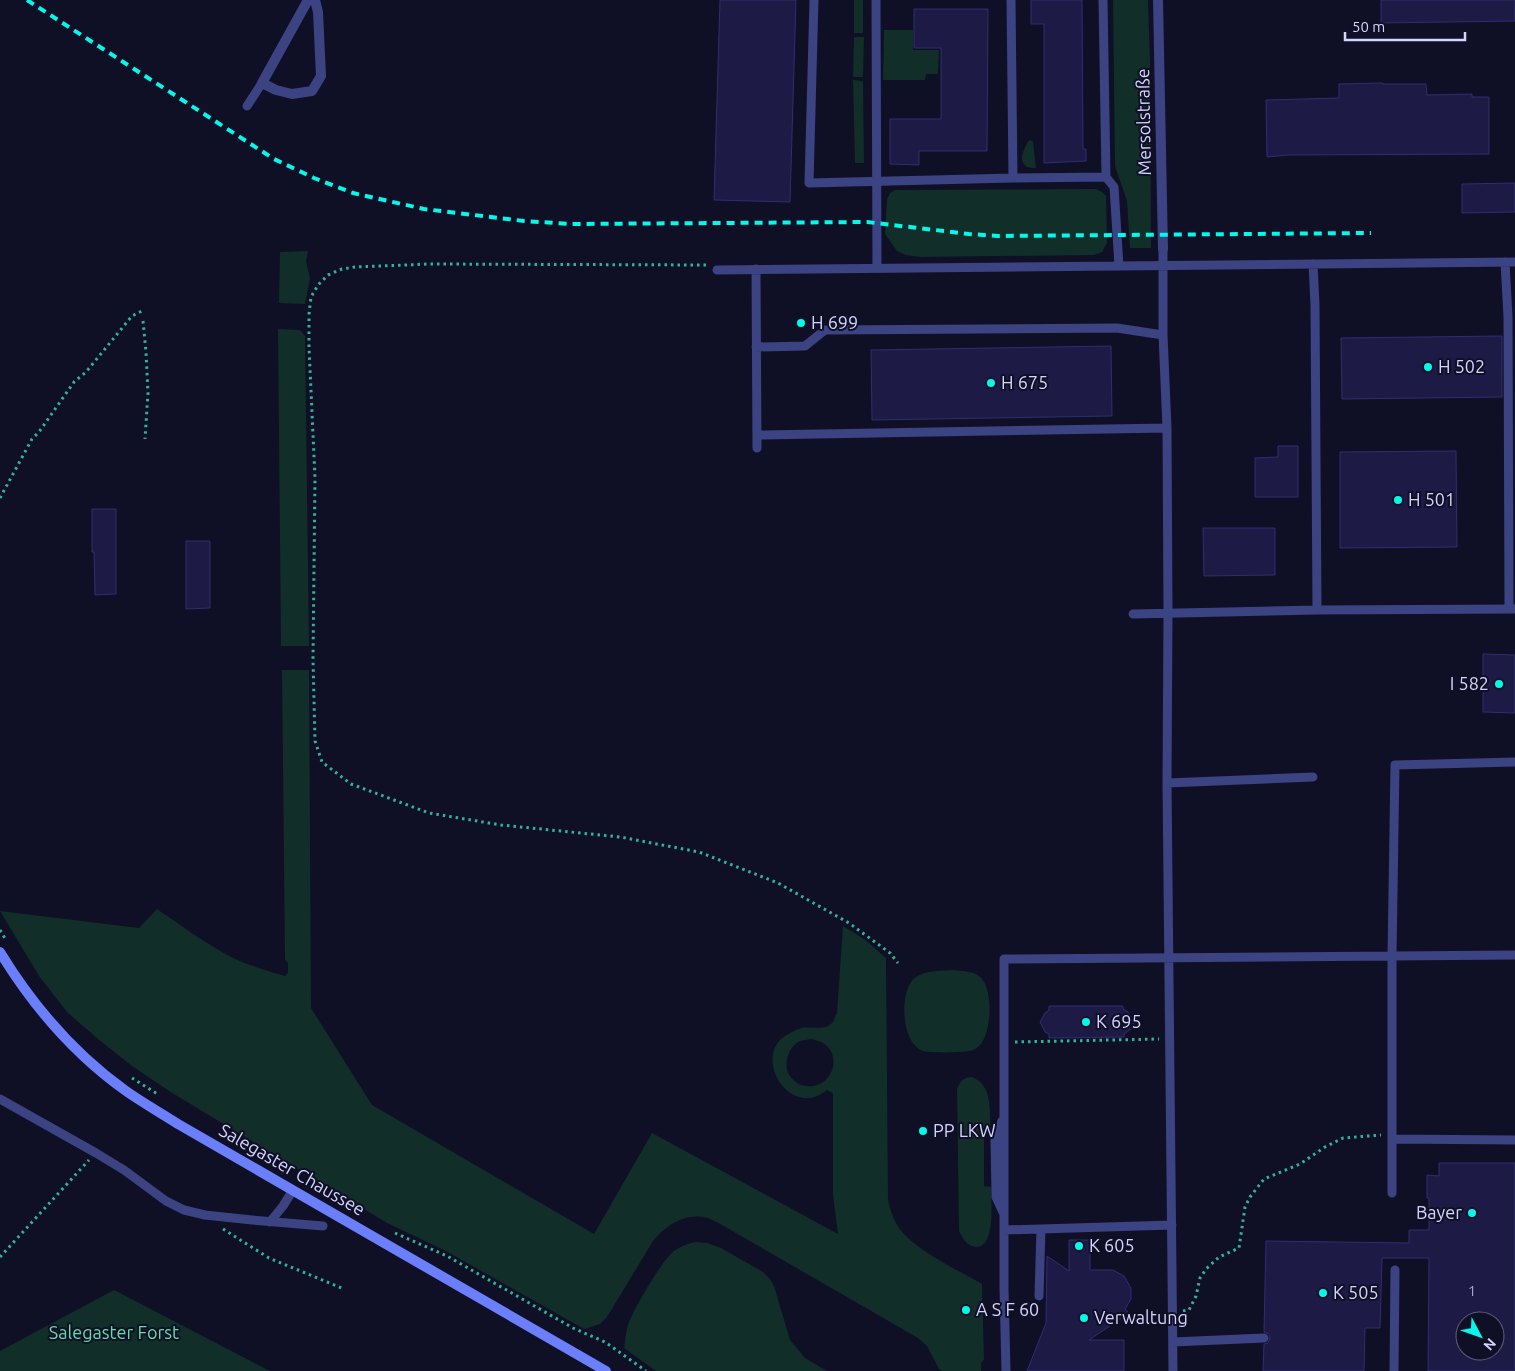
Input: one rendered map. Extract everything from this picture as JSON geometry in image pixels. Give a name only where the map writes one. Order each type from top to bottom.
[{"type":"main road","name":"Salegaster Chaussee","points":[[0,952],[32,1000],[58,1031],[86,1058],[139,1100],[606,1371]]},
{"type":"street","points":[[308,0],[262,83],[276,90],[292,94],[312,91],[321,76],[316,0]]},
{"type":"street","name":"Mersolstraße","points":[[1158,0],[1163,246]]},
{"type":"lane","points":[[814,0],[809,183],[1106,177]]},
{"type":"lane","points":[[876,0],[877,268]]},
{"type":"lane","points":[[1011,0],[1013,178]]},
{"type":"lane","points":[[1104,0],[1106,177],[1114,187],[1118,266]]},
{"type":"lane","points":[[247,106],[262,83]]},
{"type":"lane","points":[[1163,246],[1168,613],[1168,958],[1173,1371]]},
{"type":"lane","points":[[1133,614],[1318,610],[1512,609],[1508,317],[1505,262]]},
{"type":"lane","points":[[717,270],[1515,262]]},
{"type":"lane","points":[[1313,264],[1318,610]]},
{"type":"lane","points":[[756,269],[757,448]]},
{"type":"lane","points":[[756,347],[805,346],[825,330],[1117,328],[1163,336]]},
{"type":"lane","points":[[757,435],[1166,428]]},
{"type":"lane","points":[[1392,1193],[1392,956],[1395,766],[1515,762]]},
{"type":"lane","points":[[1167,783],[1313,777]]},
{"type":"lane","points":[[1006,1371],[1004,959],[1515,955]]},
{"type":"lane","points":[[0,1099],[96,1152],[166,1201],[184,1210],[205,1215],[323,1226]]},
{"type":"lane","points":[[1004,1113],[996,1140],[996,1197],[1005,1215]]},
{"type":"lane","points":[[1392,1137],[1515,1140]]},
{"type":"lane","points":[[270,1222],[293,1190]]},
{"type":"lane","points":[[1004,1230],[1172,1225]]},
{"type":"lane","points":[[1039,1296],[1041,1229]]},
{"type":"lane","points":[[1394,1371],[1395,1270]]},
{"type":"lane","points":[[1173,1342],[1264,1338]]},
{"type":"path","points":[[717,270],[716,265],[429,264],[374,266],[342,269],[328,275],[318,285],[311,297],[309,314],[315,478],[313,660],[316,741],[322,762],[351,784],[429,813],[501,825],[620,837],[699,852],[778,883],[849,923],[890,953],[898,964]]},
{"type":"path","points":[[0,498],[32,439],[74,382],[86,372],[132,316],[142,311]]},
{"type":"path","points":[[143,321],[148,394],[145,439]]},
{"type":"path","points":[[0,930],[9,946]]},
{"type":"path","points":[[1004,1042],[1169,1039]]},
{"type":"path","points":[[131,1077],[163,1098]]},
{"type":"path","points":[[1173,1314],[1189,1310],[1196,1296],[1200,1278],[1206,1269],[1219,1258],[1239,1248],[1245,1207],[1264,1179],[1300,1164],[1325,1147],[1344,1138],[1392,1137]]},
{"type":"path","points":[[0,1257],[96,1152]]},
{"type":"path","points":[[205,1215],[213,1223],[269,1258],[344,1289]]},
{"type":"path","points":[[392,1231],[447,1256],[573,1328],[605,1342],[646,1371]]},
{"type":"green space","points":[[854,0],[863,0],[863,33],[854,33]]},
{"type":"green space","points":[[1113,0],[1148,0],[1151,248],[1130,248],[1127,201],[1115,166]]},
{"type":"green space","points":[[884,30],[913,30],[913,50],[939,50],[938,74],[926,74],[925,80],[883,80]]},
{"type":"green space","points":[[854,37],[864,37],[863,77],[853,77]]},
{"type":"green space","points":[[853,80],[863,81],[864,163],[855,163]]},
{"type":"green space","points":[[1029,140],[1033,141],[1036,168],[1025,166],[1022,158]]},
{"type":"green space","points":[[1096,189],[1106,196],[1107,243],[1102,252],[1094,255],[920,257],[906,255],[897,251],[885,234],[887,199],[890,193],[895,190]]},
{"type":"green space","points":[[308,251],[306,261],[310,279],[305,304],[279,303],[280,252]]},
{"type":"green space","points":[[278,329],[300,330],[305,336],[309,646],[281,646]]},
{"type":"green space","points":[[282,670],[309,670],[311,1008],[372,1105],[594,1234],[652,1133],[838,1234],[833,1195],[833,1093],[827,1090],[810,1098],[790,1093],[777,1077],[773,1067],[773,1057],[775,1047],[788,1034],[802,1028],[822,1028],[832,1023],[837,1013],[843,926],[864,939],[886,958],[888,1199],[891,1210],[899,1228],[915,1244],[982,1284],[984,1360],[981,1363],[981,1371],[942,1371],[939,1369],[927,1346],[918,1338],[722,1225],[708,1218],[700,1217],[684,1218],[677,1221],[658,1235],[607,1317],[600,1324],[584,1329],[446,1251],[387,1223],[169,1091],[132,1066],[67,1012],[39,976],[0,911],[139,928],[157,909],[194,935],[233,958],[285,976],[288,973],[288,963],[285,960]],"holes":[[[811,1039],[822,1042],[830,1049],[833,1056],[833,1064],[827,1079],[820,1084],[811,1086],[801,1085],[794,1081],[787,1071],[788,1056],[792,1047],[796,1044]]]},
{"type":"green space","points":[[953,970],[973,973],[984,981],[990,1011],[987,1032],[979,1046],[973,1050],[964,1052],[923,1051],[910,1038],[906,1028],[904,1016],[906,993],[910,983],[924,973]]},
{"type":"green space","points":[[971,1077],[984,1086],[987,1093],[991,1133],[984,1134],[984,1186],[991,1187],[992,1212],[990,1232],[987,1240],[982,1245],[976,1247],[968,1244],[959,1231],[957,1089],[965,1078]]},
{"type":"green space","points":[[695,1242],[707,1243],[721,1248],[763,1272],[774,1286],[790,1340],[805,1358],[827,1371],[656,1371],[624,1348],[627,1328],[631,1318],[655,1274],[674,1251],[684,1245]]},
{"type":"green space","name":"Salegaster Forst","points":[[114,1290],[270,1371],[0,1371],[0,1351]]},
{"type":"building","points":[[720,0],[796,0],[790,202],[714,200]]},
{"type":"building","points":[[1031,0],[1082,0],[1083,149],[1086,149],[1086,161],[1044,163],[1044,24],[1031,24]]},
{"type":"building","points":[[1381,0],[1515,0],[1515,21],[1381,23]]},
{"type":"building","points":[[914,9],[988,9],[987,151],[919,151],[919,165],[890,164],[890,119],[941,119],[941,48],[914,48]]},
{"type":"building","points":[[1339,84],[1426,84],[1427,95],[1472,94],[1472,97],[1489,97],[1489,154],[1288,155],[1267,157],[1266,100],[1339,98]]},
{"type":"building","points":[[1515,183],[1515,212],[1462,213],[1462,184]]},
{"type":"building","name":"H 502","points":[[1502,336],[1502,397],[1342,399],[1341,338]]},
{"type":"building","name":"H 675","points":[[1111,346],[1112,416],[872,420],[871,350]]},
{"type":"building","points":[[1278,446],[1298,446],[1298,497],[1255,497],[1255,458],[1278,457]]},
{"type":"building","name":"H 501","points":[[1456,451],[1457,547],[1340,548],[1340,452]]},
{"type":"building","points":[[92,509],[116,509],[116,594],[95,595]]},
{"type":"building","points":[[1203,528],[1275,528],[1275,575],[1204,576]]},
{"type":"building","points":[[186,541],[210,541],[210,608],[186,609]]},
{"type":"building","name":"I 582","points":[[1483,654],[1515,655],[1515,713],[1483,712]]},
{"type":"building","name":"K 695","points":[[1049,1006],[1123,1006],[1123,1009],[1133,1017],[1134,1027],[1124,1034],[1124,1037],[1049,1038],[1049,1034],[1045,1032],[1040,1022],[1049,1010]]},
{"type":"building","points":[[1439,1163],[1515,1163],[1515,1371],[1428,1371],[1429,1258],[1382,1258],[1380,1328],[1365,1328],[1364,1371],[1263,1371],[1264,1344],[1268,1343],[1270,1338],[1269,1334],[1264,1332],[1266,1241],[1409,1243],[1409,1230],[1429,1230],[1427,1175],[1439,1176]]},
{"type":"building","name":"Verwaltung","points":[[1069,1240],[1090,1240],[1090,1270],[1113,1270],[1124,1276],[1131,1288],[1131,1299],[1125,1309],[1129,1313],[1089,1340],[1124,1340],[1124,1371],[1027,1371],[1046,1323],[1047,1256],[1069,1271]]},
{"type":"railway","points":[[27,0],[274,159],[314,178],[353,193],[424,209],[524,221],[571,224],[867,222],[998,236],[1371,233]]},
{"type":"place","name":"H 699","points":[[801,323]]},
{"type":"place","name":"H 502","points":[[1428,367]]},
{"type":"place","name":"H 675","points":[[991,383]]},
{"type":"place","name":"H 501","points":[[1398,500]]},
{"type":"place","name":"I 582","points":[[1499,684]]},
{"type":"place","name":"K 695","points":[[1086,1022]]},
{"type":"place","name":"PP LKW","points":[[923,1131]]},
{"type":"place","name":"Bayer","points":[[1472,1213]]},
{"type":"place","name":"K 605","points":[[1079,1246]]},
{"type":"place","name":"K 505","points":[[1323,1293]]},
{"type":"place","name":"A S F 60","points":[[966,1310]]},
{"type":"place","name":"Verwaltung","points":[[1084,1318]]}]
